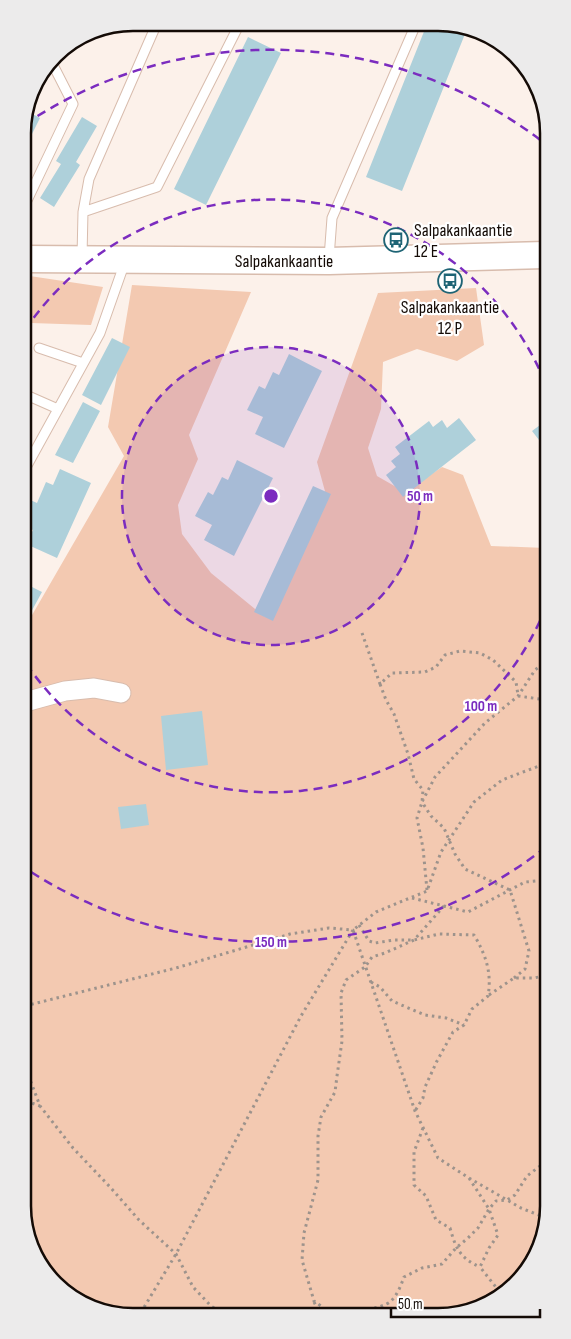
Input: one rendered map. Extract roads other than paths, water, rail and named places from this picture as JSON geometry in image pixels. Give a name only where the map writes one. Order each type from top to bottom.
[{"type":"street","name":"Salpakankaantie","points":[[31,259],[329,261],[540,255]]},
{"type":"street","points":[[31,700],[65,691],[94,688],[121,693]]},
{"type":"lane","points":[[82,259],[83,212],[89,178],[153,31]]},
{"type":"lane","points":[[83,212],[157,187],[236,31]]},
{"type":"lane","points":[[329,261],[332,218],[413,31]]},
{"type":"lane","points":[[31,191],[73,104],[55,68]]},
{"type":"lane","points":[[31,451],[58,409],[100,333],[126,260]]},
{"type":"lane","points":[[39,348],[83,363]]},
{"type":"lane","points":[[31,397],[58,409]]},
{"type":"place","name":"Salpakankaantie 12 E","points":[[396,240]]},
{"type":"place","name":"Salpakankaantie 12 P","points":[[450,281]]}]
